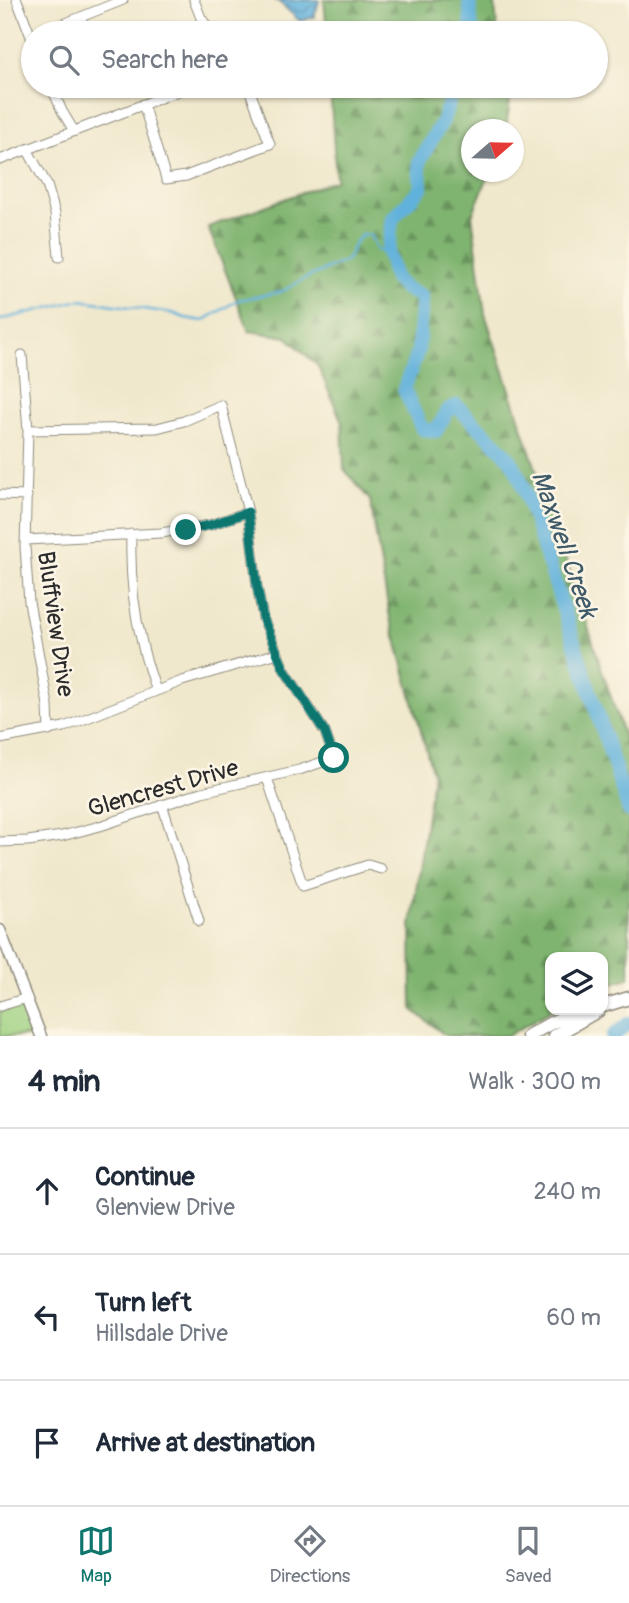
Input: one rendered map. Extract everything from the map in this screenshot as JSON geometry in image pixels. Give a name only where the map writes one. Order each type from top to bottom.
[{"type":"main road","points":[[608,1005],[629,998]]},
{"type":"main road","points":[[528,1036],[569,1015]]},
{"type":"main road","points":[[554,1036],[589,1015]]},
{"type":"street","points":[[17,0],[27,21]]},
{"type":"street","points":[[73,21],[123,0]]},
{"type":"street","points":[[194,0],[203,21]]},
{"type":"street","points":[[56,98],[74,131]]},
{"type":"street","points":[[0,160],[159,98]]},
{"type":"street","points":[[143,104],[166,178],[186,176],[270,145],[252,98]]},
{"type":"street","points":[[27,149],[47,185],[55,213],[59,257]]},
{"type":"street","name":"Bluffview Drive","points":[[22,355],[28,430],[26,540],[29,602],[48,705],[49,731]]},
{"type":"street","points":[[0,739],[64,727],[156,691],[278,653],[263,618],[248,512],[221,405],[184,421],[158,428],[28,430]]},
{"type":"street","points":[[0,495],[27,496]]},
{"type":"street","points":[[26,540],[186,530],[248,512]]},
{"type":"street","points":[[131,534],[135,604],[142,643],[156,691]]},
{"type":"street","name":"Glencrest Drive","points":[[0,842],[62,836],[202,792],[299,770],[334,758],[325,732],[284,669],[278,653]]},
{"type":"street","points":[[267,778],[303,886],[369,865],[381,869]]},
{"type":"street","points":[[162,804],[199,920]]},
{"type":"street","points":[[0,930],[41,1036]]},
{"type":"street","points":[[0,1006],[27,998]]},
{"type":"green space","points":[[324,0],[494,0],[497,21],[326,21]]},
{"type":"green space","points":[[331,98],[510,98],[507,119],[461,119],[461,182],[486,182],[472,215],[485,314],[629,752],[629,978],[608,984],[608,952],[545,952],[545,1014],[507,1036],[446,1036],[412,1009],[411,925],[433,774],[390,618],[370,500],[344,469],[342,422],[318,366],[287,337],[249,331],[208,227],[336,180]]},
{"type":"green space","points":[[18,1005],[23,1008],[34,1036],[0,1036],[0,1011]]},
{"type":"water","points":[[273,0],[319,1],[314,17],[300,21],[278,1]]},
{"type":"waterway","name":"Maxwell Creek","points":[[469,0],[471,21]]},
{"type":"waterway","name":"Maxwell Creek","points":[[450,98],[443,120],[419,162],[421,188],[392,219],[388,253],[395,279],[404,288],[422,297],[418,350],[404,389],[422,429],[436,431],[448,410],[457,406],[497,444],[514,466],[526,494],[629,811]]},
{"type":"waterway","points":[[0,320],[80,300],[172,313],[203,321],[238,300],[281,292],[347,260],[356,241],[363,234],[370,235],[377,250],[388,253]]},
{"type":"waterway","name":"Maxwell Creek","points":[[613,1036],[629,1023]]},
{"type":"route","points":[[186,530],[248,512],[263,618],[284,669],[325,732],[334,758]]}]
